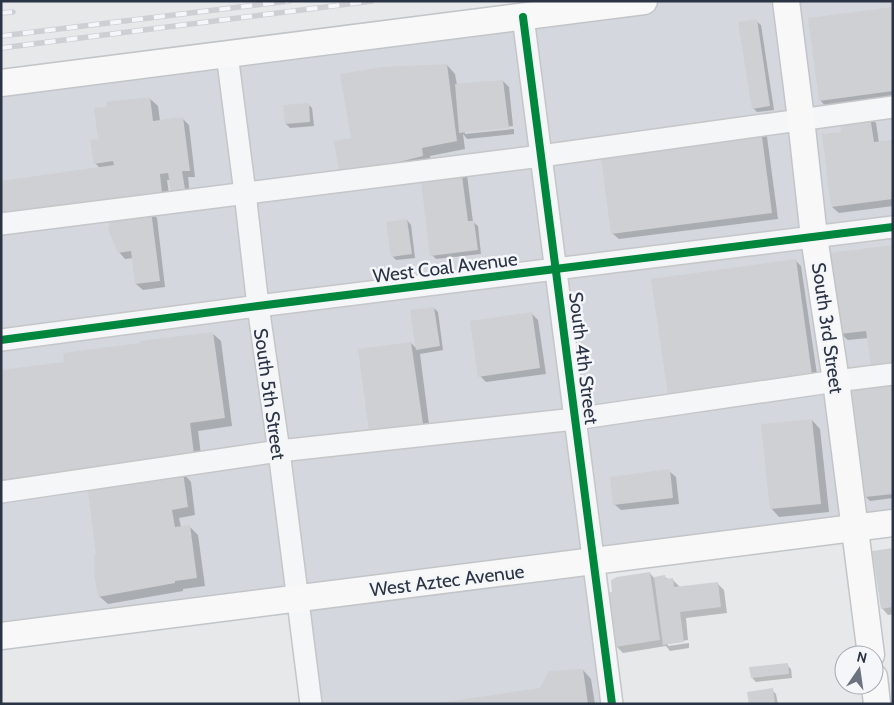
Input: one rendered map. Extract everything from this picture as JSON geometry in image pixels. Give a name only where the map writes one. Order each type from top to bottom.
[{"type":"main road","points":[[1,83],[644,1]]},
{"type":"main road","name":"South 3rd Street","points":[[786,1],[802,120],[814,237],[836,381],[870,645]]},
{"type":"main road","name":"West Aztec Avenue","points":[[1,636],[893,523]]},
{"type":"street","name":"South 4th Street","points":[[523,17],[612,704]]},
{"type":"street","name":"South 5th Street","points":[[227,54],[258,306],[279,451],[311,704]]},
{"type":"street","points":[[1,224],[541,156],[893,108]]},
{"type":"street","name":"West Coal Avenue","points":[[1,340],[893,227]]},
{"type":"street","points":[[1,492],[279,451],[575,419],[893,374]]},
{"type":"shaded area","points":[[645,1],[893,1],[893,523],[594,561],[612,704],[311,704],[298,599],[1,636],[1,83]]},
{"type":"building","points":[[893,7],[893,91],[819,101],[808,18]]},
{"type":"building","points":[[757,19],[770,106],[752,109],[738,22]]},
{"type":"building","points":[[447,64],[457,141],[422,148],[423,156],[339,172],[334,141],[351,138],[340,74],[383,67]]},
{"type":"building","points":[[503,80],[509,128],[459,133],[455,84]]},
{"type":"building","points":[[150,97],[153,121],[183,117],[190,171],[182,171],[185,189],[171,191],[168,173],[160,174],[162,193],[1,215],[1,181],[114,165],[113,161],[94,164],[90,140],[98,139],[94,108],[106,107],[106,102]]},
{"type":"building","points":[[309,103],[310,122],[285,124],[283,105]]},
{"type":"building","points":[[870,116],[874,142],[893,140],[893,199],[831,207],[822,134],[841,132],[840,120]]},
{"type":"building","points":[[761,129],[772,213],[611,234],[600,150]]},
{"type":"building","points":[[461,168],[468,221],[474,221],[478,250],[430,256],[420,173]]},
{"type":"building","points":[[151,210],[160,281],[135,284],[131,251],[118,253],[108,229],[113,215]]},
{"type":"building","points":[[407,219],[412,254],[391,257],[386,222]]},
{"type":"building","points":[[893,245],[893,363],[871,366],[866,331],[840,334],[829,253]]},
{"type":"building","points":[[796,259],[812,375],[668,395],[651,279]]},
{"type":"building","points":[[434,307],[440,346],[416,350],[410,310]]},
{"type":"building","points":[[532,312],[540,368],[478,377],[470,321]]},
{"type":"building","points":[[213,332],[225,418],[190,423],[194,454],[1,480],[1,370],[64,362],[63,353]]},
{"type":"building","points":[[411,342],[423,424],[369,431],[358,349]]},
{"type":"building","points":[[893,377],[893,494],[865,497],[851,382]]},
{"type":"building","points":[[812,419],[821,504],[770,509],[761,424]]},
{"type":"building","points":[[670,469],[673,498],[613,505],[610,477]]},
{"type":"building","points":[[183,472],[188,507],[172,510],[175,527],[190,525],[197,578],[98,597],[94,572],[94,555],[96,555],[87,483]]},
{"type":"building","points":[[893,548],[893,607],[881,609],[872,551]]},
{"type":"building","points":[[650,572],[660,640],[615,647],[609,592],[612,592],[611,580],[617,577]]},
{"type":"building","points":[[665,575],[666,579],[673,578],[674,587],[718,582],[721,607],[680,612],[684,642],[663,645],[654,577]]},
{"type":"building","points":[[788,663],[789,674],[751,678],[749,667]]},
{"type":"building","points":[[583,669],[588,704],[439,704],[540,688],[549,671]]},
{"type":"building","points":[[773,688],[775,704],[749,704],[747,692]]},
{"type":"railway","points":[[1,36],[289,1]]},
{"type":"railway","points":[[1,48],[372,1]]},
{"type":"railway","points":[[1,13],[13,12]]},
{"type":"cycle path","points":[[523,17],[612,704]]},
{"type":"cycle path","points":[[1,340],[893,227]]}]
